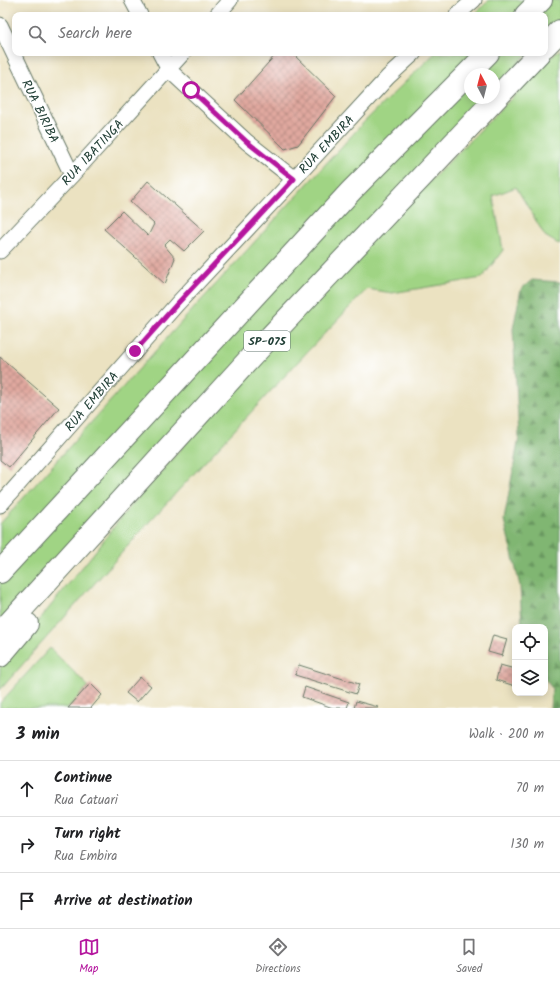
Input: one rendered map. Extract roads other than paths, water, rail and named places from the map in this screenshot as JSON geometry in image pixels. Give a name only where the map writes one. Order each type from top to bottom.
[{"type":"highway","points":[[529,12],[541,0]]},
{"type":"highway","points":[[548,43],[560,31]]},
{"type":"highway","name":"SP-075","points":[[0,572],[351,191],[485,56]]},
{"type":"highway","name":"SP-075","points":[[0,633],[253,355],[536,56]]},
{"type":"highway","points":[[0,656],[78,563],[93,530]]},
{"type":"street","points":[[132,0],[138,12]]},
{"type":"street","points":[[220,12],[230,0]]},
{"type":"street","points":[[460,12],[474,0]]},
{"type":"street","name":"RUA BIRIBA","points":[[0,25],[12,50]]},
{"type":"street","name":"RUA BIRIBA","points":[[15,56],[72,175]]},
{"type":"street","points":[[162,56],[169,70],[247,142],[294,179]]},
{"type":"street","name":"RUA IBATINGA","points":[[0,251],[72,175],[181,56]]},
{"type":"street","name":"RUA EMBIRA","points":[[0,505],[177,304],[388,77],[411,56]]}]
